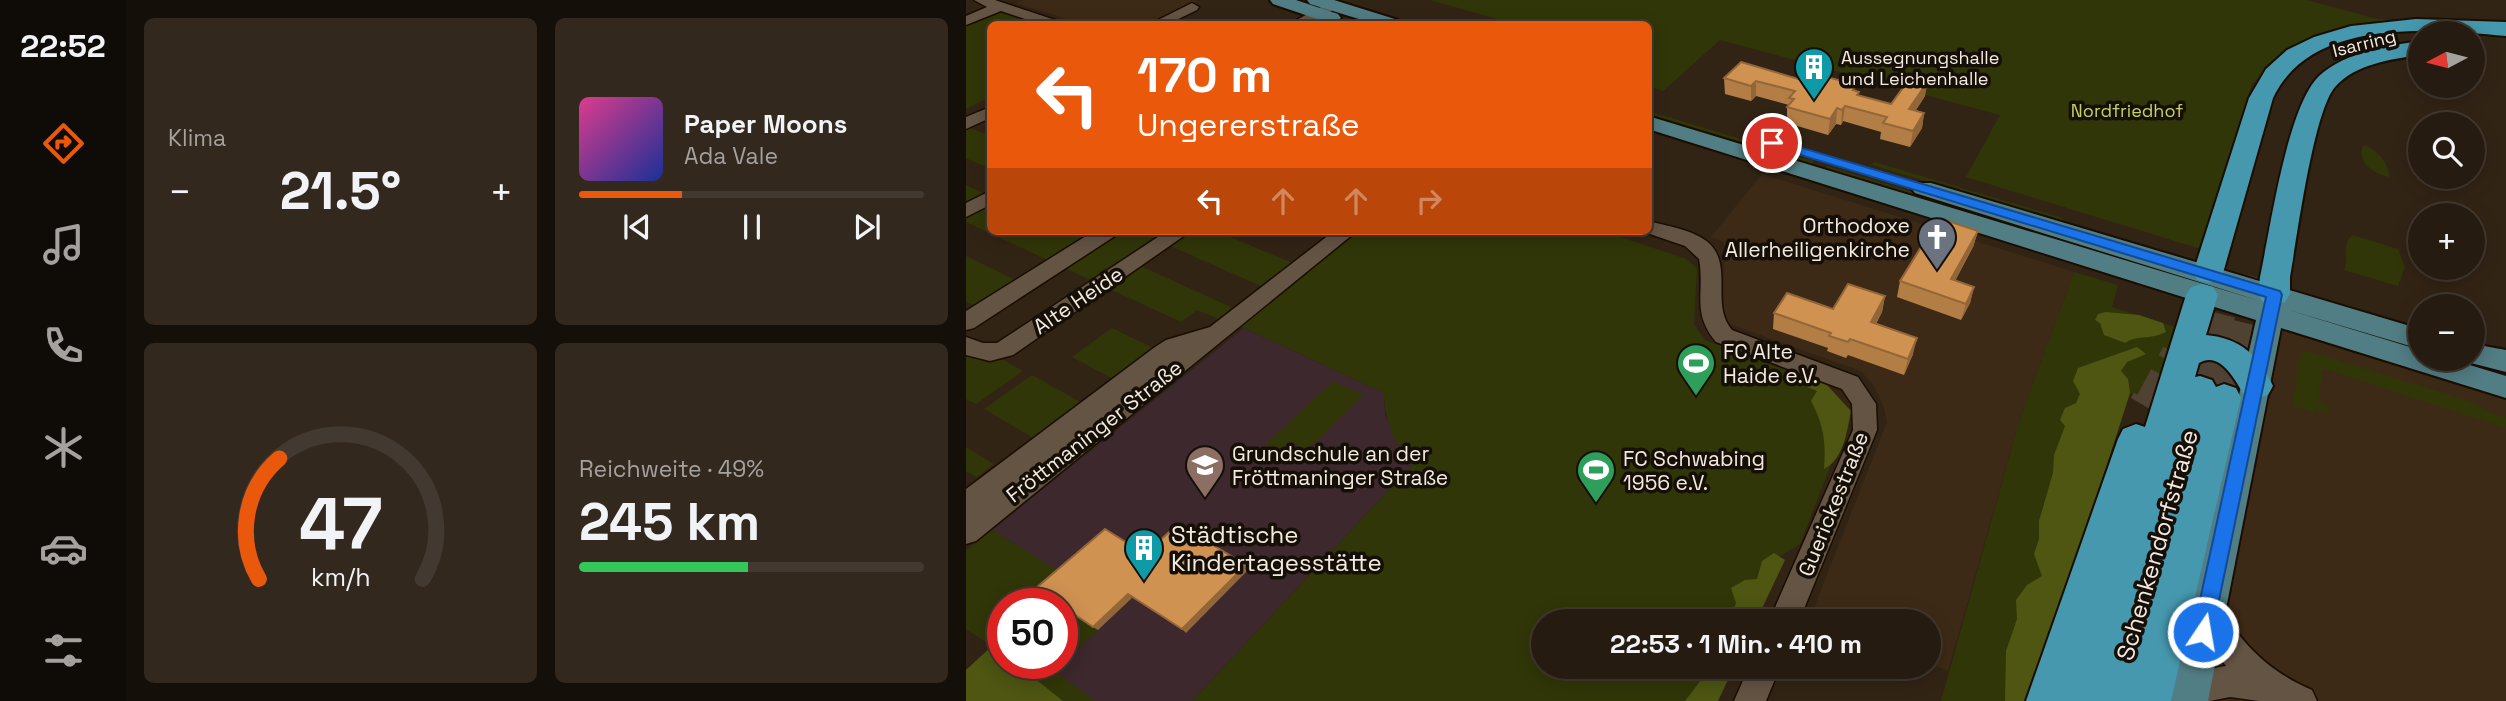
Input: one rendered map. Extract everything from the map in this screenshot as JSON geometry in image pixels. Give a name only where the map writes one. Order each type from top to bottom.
[{"type":"highway","points":[[2081,701],[2216,382],[2205,284],[2261,98],[2273,76],[2290,59],[2318,44],[2366,30],[2408,26]]},
{"type":"highway","name":"Isarring","points":[[2408,34],[2376,37],[2325,52],[2300,68],[2283,92],[2275,112],[2246,259],[2299,99],[2312,78],[2332,62],[2356,51],[2408,41]]},
{"type":"highway","name":"Isarring","points":[[2485,34],[2506,35]]},
{"type":"highway","points":[[2485,40],[2506,44]]},
{"type":"highway","points":[[2273,305],[2275,277],[2315,100],[2323,86],[2340,72],[2369,58],[2408,50]]},
{"type":"highway","name":"Schenkendorfstraße","points":[[2113,701],[2216,382]]},
{"type":"highway","name":"Schenkendorfstraße","points":[[2148,701],[2216,382]]},
{"type":"highway","points":[[2049,701],[2148,408]]},
{"type":"main road","points":[[1279,0],[1322,6],[1380,21]]},
{"type":"main road","points":[[1322,6],[1347,21]]},
{"type":"main road","points":[[1652,106],[2273,305],[2506,387]]},
{"type":"main road","points":[[1652,123],[2205,284]]},
{"type":"main road","points":[[2273,305],[2408,336]]},
{"type":"main road","points":[[2190,699],[2208,610],[2216,382],[2273,305]]},
{"type":"main road","points":[[2485,357],[2506,361]]},
{"type":"street","points":[[981,0],[1044,21]]},
{"type":"street","points":[[966,21],[1000,6]]},
{"type":"street","points":[[1300,21],[1322,6]]},
{"type":"street","points":[[1163,21],[1192,7]]},
{"type":"street","points":[[966,124],[987,114]]},
{"type":"street","points":[[966,211],[987,199]]},
{"type":"street","name":"Guerickestraße","points":[[1652,228],[1684,239],[1703,250],[1710,262],[1710,316],[1714,328],[1724,336],[1850,383],[1863,398],[1868,414],[1865,430],[1789,609]]},
{"type":"street","name":"Alte Heide","points":[[966,322],[1102,235]]},
{"type":"street","name":"Alte Heide","points":[[967,347],[993,354],[1005,349],[1175,235]]},
{"type":"street","name":"Fröttmaninger Straße","points":[[966,532],[1342,235]]},
{"type":"street","name":"Fröttmaninger Straße","points":[[966,504],[1163,353],[1174,346],[1222,331]]},
{"type":"street","points":[[2208,610],[2228,646],[2253,672],[2290,696]]},
{"type":"street","points":[[1750,701],[1760,679]]},
{"type":"street","points":[[2190,699],[2202,688],[2221,683],[2251,683],[2290,696]]},
{"type":"shaded area","points":[[1024,0],[1197,1],[1154,21],[1073,21],[1017,3]]},
{"type":"shaded area","points":[[1762,174],[2074,272],[2019,422],[1948,671],[1941,668],[1941,609],[1814,609],[1887,422],[1884,408],[1875,387],[1861,371],[1732,325],[1726,320],[1723,312],[1724,242],[1711,237]]},
{"type":"shaded area","points":[[2276,304],[2408,349],[2408,371],[2473,371],[2506,382],[2506,701],[2208,701]]},
{"type":"shaded area","name":"Grundschule an der Fröttmaninger Straße","points":[[1244,328],[1384,393],[1385,415],[1413,464],[1192,701],[1095,701],[1064,679],[1078,679],[1078,648],[1097,630],[1078,617],[1078,588],[1045,588],[1061,573],[992,530]]},
{"type":"green space","name":"Nordfriedhof","points":[[1430,0],[2307,0],[2373,18],[2395,21],[2346,28],[2307,40],[2288,50],[2252,84],[2201,249],[1966,177],[2000,115],[1720,40],[1663,91],[1652,87],[1652,21],[1504,21]]},
{"type":"green space","points":[[1002,9],[1038,21],[987,21],[987,98],[966,109],[966,25]]},
{"type":"green space","points":[[1652,112],[1814,161],[1810,166],[1652,117]]},
{"type":"green space","points":[[966,126],[987,135],[987,168],[966,158]]},
{"type":"green space","points":[[2363,145],[2381,157],[2389,177],[2377,173],[2364,162]]},
{"type":"green space","points":[[1874,162],[2059,217],[2077,226],[1872,165]]},
{"type":"green space","points":[[1827,166],[2176,272],[2177,275],[1823,171]]},
{"type":"green space","points":[[966,185],[987,195],[987,232],[966,222]]},
{"type":"green space","points":[[994,235],[1078,235],[1092,241],[1102,235],[1226,235],[1302,267],[1272,291],[1164,243],[1134,263],[1235,309],[1221,320],[1197,310],[1181,322]]},
{"type":"green space","name":"FC Schwabing 1956 e.V.","points":[[1354,235],[1615,235],[1686,259],[1697,268],[1694,324],[1705,340],[1824,385],[1849,418],[1800,544],[1772,561],[1745,609],[1531,609],[1531,679],[1706,679],[1694,701],[1192,701],[1413,464],[1392,432],[1386,414],[1384,393],[1240,326]]},
{"type":"green space","points":[[2352,235],[2398,249],[2405,267],[2398,286],[2344,270],[2346,247]]},
{"type":"green space","points":[[966,256],[1025,285],[984,311],[966,301]]},
{"type":"green space","points":[[2074,272],[2118,285],[2112,307],[2175,327],[2181,313],[2160,405],[2130,393],[2031,701],[1941,701],[2019,422]]},
{"type":"green space","points":[[2106,312],[2139,315],[2163,323],[2166,332],[2125,343],[2104,335],[2100,323],[2095,320],[2098,314]]},
{"type":"green space","points":[[2206,322],[2251,338],[2246,354],[2202,338]]},
{"type":"green space","points":[[1112,328],[1163,353],[1123,384],[1072,357]]},
{"type":"green space","points":[[966,345],[993,354],[1023,371],[976,404],[966,399]]},
{"type":"green space","points":[[2137,347],[2146,354],[2127,362],[2121,371],[2128,379],[2130,393],[2031,701],[2005,701],[2006,651],[2017,619],[2016,600],[2027,585],[2042,576],[2034,554],[2039,539],[2039,521],[2053,473],[2054,455],[2065,426],[2060,420],[2065,408],[2076,403],[2080,394],[2073,381],[2078,368]]},
{"type":"green space","points":[[2308,351],[2478,404],[2489,412],[2506,418],[2506,428],[2325,369],[2322,370],[2318,401],[2329,405],[2328,414],[2315,410],[2314,413],[2293,406],[2300,353]]},
{"type":"green space","points":[[2209,355],[2241,378],[2237,400],[2189,383],[2196,361]]},
{"type":"green space","points":[[1032,375],[1091,408],[1044,444],[984,409]]},
{"type":"green space","points":[[1807,378],[1827,385],[1851,411],[1840,452],[1824,469],[1823,434],[1811,401],[1817,391],[1800,384]]},
{"type":"green space","points":[[1333,381],[1364,395],[1307,450],[1293,443],[1283,452],[1266,444]]},
{"type":"green space","points":[[966,447],[994,464],[977,477],[966,471]]},
{"type":"green space","points":[[992,530],[1062,573],[1045,588],[987,588],[987,643],[966,629],[966,550]]},
{"type":"green space","points":[[1774,553],[1785,560],[1762,609],[1734,609],[1736,603],[1731,588],[1745,580],[1757,579],[1762,561]]},
{"type":"green space","points":[[1078,617],[1098,630],[1078,648]]},
{"type":"green space","points":[[987,651],[987,679],[1065,679],[1096,701],[966,701],[966,670]]},
{"type":"green space","points":[[987,651],[987,679],[1035,679],[1063,701],[966,701],[966,670]]},
{"type":"green space","points":[[1702,679],[1728,679],[1718,701],[1685,701]]},
{"type":"building","points":[[1741,62],[1805,81],[1816,74],[1857,85],[1853,90],[1859,92],[1857,95],[1891,104],[1911,77],[1928,81],[1909,109],[1924,113],[1913,131],[1883,123],[1887,117],[1845,106],[1842,110],[1837,108],[1830,119],[1787,107],[1794,99],[1789,98],[1795,91],[1756,81],[1751,86],[1724,78]]},
{"type":"building","name":"Orthodoxe Allerheiligenkirche","points":[[1939,218],[1978,231],[1951,279],[1974,287],[1966,304],[1900,281]]},
{"type":"building","points":[[1848,284],[1885,296],[1871,322],[1917,338],[1908,359],[1850,339],[1848,342],[1829,336],[1831,333],[1774,313],[1787,293],[1833,309]]},
{"type":"building","name":"Städtische Kindertagesstätte","points":[[1178,524],[1246,565],[1182,629],[1128,594],[1093,627],[1078,617],[1078,588],[1036,588],[1105,529],[1145,554]]},
{"type":"tunnel","points":[[2224,398],[2256,263]]},
{"type":"tunnel","points":[[2200,389],[2229,279]]},
{"type":"tunnel","points":[[2150,404],[2177,354]]},
{"type":"tunnel","points":[[2148,408],[2151,403]]},
{"type":"place","name":"Aussegnungshalle und Leichenhalle","points":[[1814,101]]},
{"type":"place","name":"Orthodoxe Allerheiligenkirche","points":[[1937,271]]},
{"type":"place","name":"FC Alte Haide e.V.","points":[[1696,397]]},
{"type":"place","name":"Grundschule an der Fröttmaninger Straße","points":[[1205,499]]},
{"type":"place","name":"FC Schwabing 1956 e.V.","points":[[1596,504]]},
{"type":"place","name":"Städtische Kindertagesstätte","points":[[1144,582]]},
{"type":"route","points":[[1772,143],[2274,295],[2203,632]]}]
